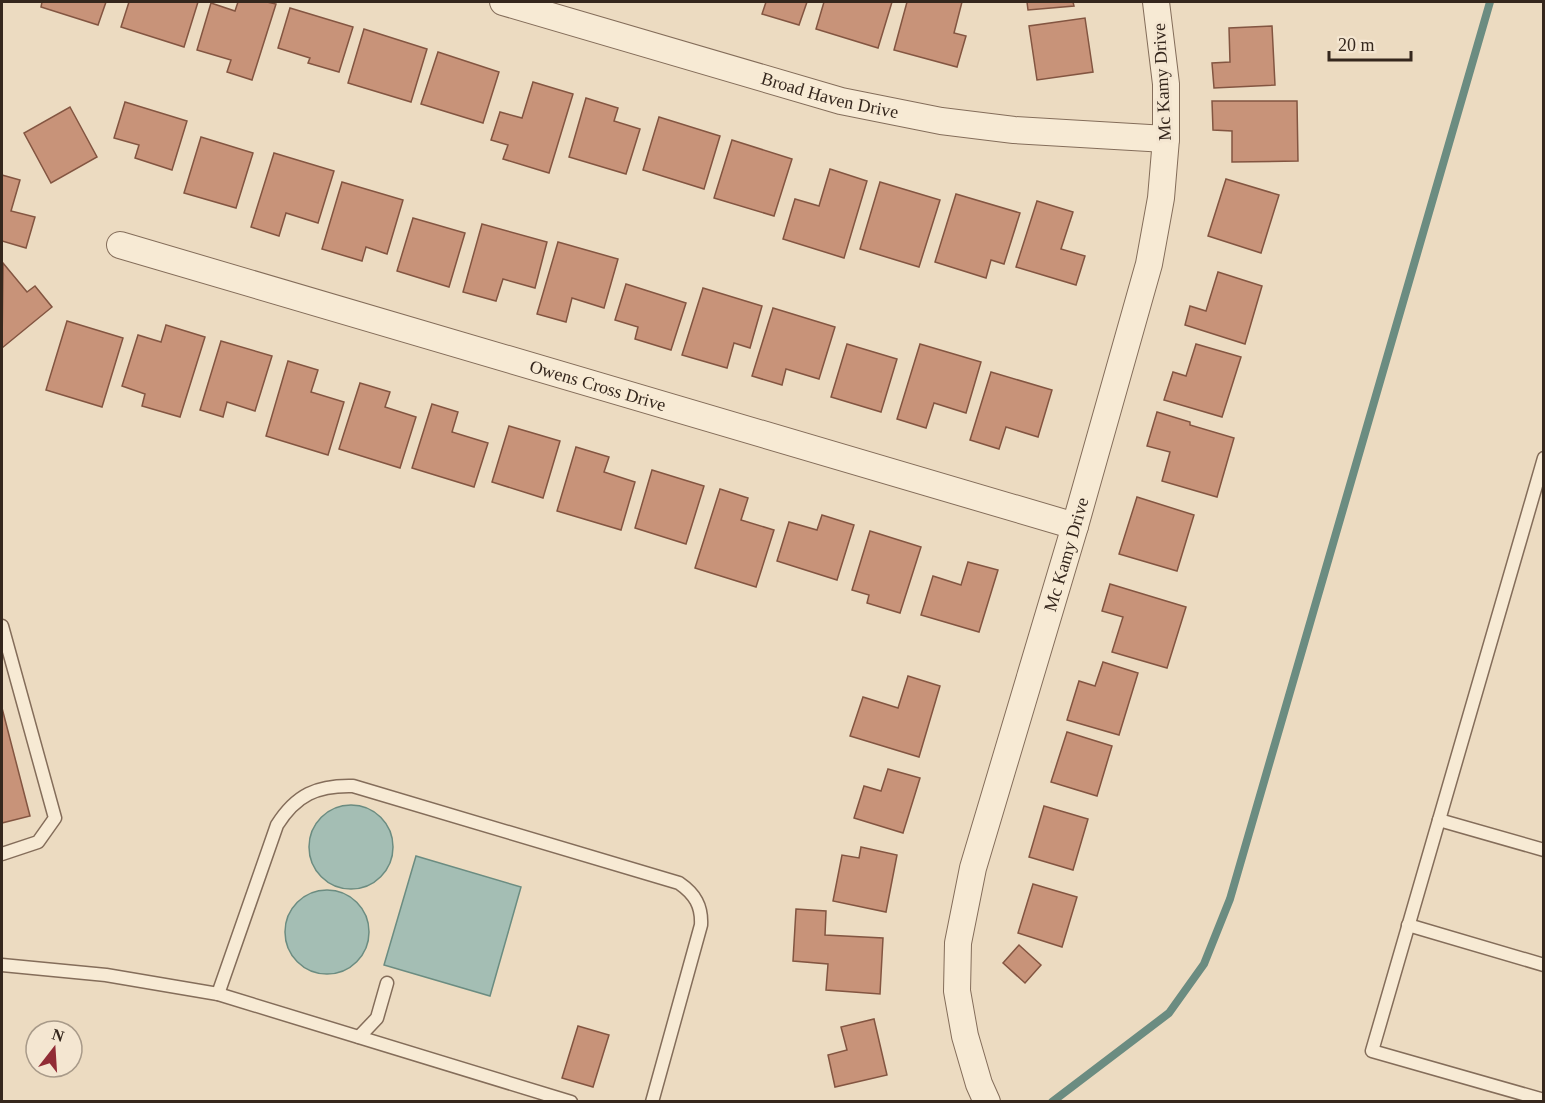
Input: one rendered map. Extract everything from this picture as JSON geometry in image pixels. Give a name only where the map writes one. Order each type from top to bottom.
[{"type":"street","name":"Broad Haven Drive","points":[[503,2],[841,101],[941,122],[1014,130],[1166,138]]},
{"type":"street","name":"Mc Kamy Drive","points":[[987,1101],[979,1084],[965,1036],[957,991],[958,943],[973,868],[1149,264],[1161,198],[1166,138],[1166,84],[1156,2]]},
{"type":"street","name":"Owens Cross Drive","points":[[120,245],[1074,526]]},
{"type":"lane","points":[[1544,458],[1372,1052],[1544,1100]]},
{"type":"lane","points":[[2,626],[55,818],[38,842],[2,854]]},
{"type":"lane","points":[[218,994],[280,819],[294,803],[306,795],[337,785],[352,786],[679,883],[688,890],[700,906],[701,925],[652,1101]]},
{"type":"lane","points":[[1439,820],[1544,850]]},
{"type":"lane","points":[[1408,925],[1544,965]]},
{"type":"lane","points":[[2,965],[106,975],[218,994],[571,1101]]},
{"type":"lane","points":[[359,1037],[377,1018],[387,983]]},
{"type":"shaded area","points":[[351,805],[367,808],[381,817],[390,831],[393,847],[390,863],[381,877],[367,886],[351,889],[335,886],[321,877],[312,863],[309,847],[312,831],[321,817],[335,808]]},
{"type":"shaded area","points":[[416,856],[521,887],[490,996],[384,965]]},
{"type":"shaded area","points":[[327,890],[343,893],[357,902],[366,916],[369,932],[366,948],[357,962],[343,971],[327,974],[311,971],[297,962],[288,948],[285,932],[288,916],[297,902],[311,893]]},
{"type":"building","points":[[42,2],[106,2],[98,25],[41,7]]},
{"type":"building","points":[[129,2],[198,2],[184,47],[121,27]]},
{"type":"building","points":[[238,2],[276,4],[252,80],[227,72],[231,60],[197,50],[211,3],[235,11]]},
{"type":"building","points":[[766,2],[807,2],[799,25],[762,14]]},
{"type":"building","points":[[824,2],[892,2],[878,48],[816,29]]},
{"type":"building","points":[[907,2],[962,2],[954,33],[966,36],[957,67],[894,50]]},
{"type":"building","points":[[1027,2],[1073,2],[1074,6],[1028,10]]},
{"type":"building","points":[[290,8],[353,27],[339,72],[308,63],[310,58],[278,48]]},
{"type":"building","points":[[1085,18],[1093,72],[1037,80],[1029,26]]},
{"type":"building","points":[[1272,26],[1275,85],[1214,88],[1212,63],[1230,62],[1229,28]]},
{"type":"building","points":[[364,29],[427,49],[411,102],[348,83]]},
{"type":"building","points":[[438,52],[499,72],[483,123],[421,104]]},
{"type":"building","points":[[533,82],[573,94],[549,173],[503,159],[508,145],[491,140],[500,112],[522,118]]},
{"type":"building","points":[[586,98],[618,108],[614,121],[640,129],[626,174],[569,157]]},
{"type":"building","points":[[1212,101],[1297,101],[1298,161],[1232,162],[1232,131],[1213,130]]},
{"type":"building","points":[[125,102],[187,121],[172,170],[135,158],[139,145],[114,138]]},
{"type":"building","points":[[70,107],[97,157],[51,183],[24,133]]},
{"type":"building","points":[[659,117],[720,136],[704,189],[643,170]]},
{"type":"building","points":[[201,137],[253,153],[236,208],[184,193]]},
{"type":"building","points":[[732,140],[792,159],[774,216],[714,198]]},
{"type":"building","points":[[274,153],[334,171],[318,223],[286,213],[279,236],[251,227]]},
{"type":"building","points":[[830,169],[867,181],[844,258],[783,239],[795,199],[819,206]]},
{"type":"building","points":[[2,175],[20,180],[11,211],[35,217],[26,248],[2,241]]},
{"type":"building","points":[[1226,179],[1279,195],[1261,253],[1208,236]]},
{"type":"building","points":[[342,182],[403,200],[387,254],[366,247],[362,261],[322,249]]},
{"type":"building","points":[[880,182],[940,200],[919,267],[860,249]]},
{"type":"building","points":[[956,194],[1020,213],[1004,264],[991,260],[986,278],[935,262]]},
{"type":"building","points":[[1037,201],[1073,212],[1061,249],[1085,256],[1076,285],[1016,267]]},
{"type":"building","points":[[413,218],[465,233],[449,287],[397,271]]},
{"type":"building","points":[[482,224],[547,242],[535,288],[503,279],[496,301],[463,292]]},
{"type":"building","points":[[558,242],[618,259],[604,308],[572,298],[566,322],[537,314]]},
{"type":"building","points":[[3,263],[27,292],[35,286],[52,307],[2,348]]},
{"type":"building","points":[[1218,272],[1262,286],[1245,344],[1185,325],[1190,306],[1206,311]]},
{"type":"building","points":[[626,284],[686,303],[671,350],[635,339],[638,327],[615,320]]},
{"type":"building","points":[[703,288],[762,306],[750,348],[734,343],[727,368],[682,355]]},
{"type":"building","points":[[773,308],[835,327],[819,379],[786,369],[782,385],[752,376]]},
{"type":"building","points":[[67,321],[123,338],[102,407],[46,390]]},
{"type":"building","points":[[166,325],[205,337],[180,417],[142,406],[145,394],[122,386],[138,335],[161,342]]},
{"type":"building","points":[[221,341],[272,356],[255,411],[227,402],[223,417],[200,410]]},
{"type":"building","points":[[847,344],[897,359],[881,412],[831,397]]},
{"type":"building","points":[[920,344],[981,362],[966,413],[934,403],[926,428],[897,419]]},
{"type":"building","points":[[1196,344],[1241,357],[1222,417],[1164,400],[1173,372],[1186,376]]},
{"type":"building","points":[[288,361],[318,370],[311,392],[344,402],[328,455],[266,436]]},
{"type":"building","points":[[991,372],[1052,390],[1038,437],[1006,427],[999,449],[970,440]]},
{"type":"building","points":[[360,383],[390,392],[385,407],[416,417],[400,468],[339,449]]},
{"type":"building","points":[[432,404],[458,412],[452,432],[488,443],[474,487],[412,468]]},
{"type":"building","points":[[1157,412],[1234,438],[1217,497],[1162,481],[1170,452],[1147,446]]},
{"type":"building","points":[[509,426],[560,441],[543,498],[492,482]]},
{"type":"building","points":[[576,447],[609,457],[604,472],[635,482],[621,530],[557,511]]},
{"type":"building","points":[[652,470],[704,486],[686,544],[635,528]]},
{"type":"building","points":[[720,489],[748,498],[741,520],[774,530],[756,587],[695,568]]},
{"type":"building","points":[[1137,497],[1194,515],[1177,571],[1119,554]]},
{"type":"building","points":[[822,515],[854,525],[837,580],[777,561],[789,522],[817,530]]},
{"type":"building","points":[[870,531],[921,547],[900,613],[867,603],[869,595],[852,590]]},
{"type":"building","points":[[968,562],[998,570],[979,632],[921,615],[933,576],[961,585]]},
{"type":"building","points":[[1110,584],[1186,607],[1167,668],[1112,652],[1123,617],[1102,611]]},
{"type":"building","points":[[1103,662],[1138,673],[1119,735],[1067,720],[1079,681],[1095,686]]},
{"type":"building","points":[[908,676],[940,686],[919,757],[850,736],[863,697],[898,708]]},
{"type":"building","points":[[2,708],[30,816],[2,823]]},
{"type":"building","points":[[1067,732],[1112,746],[1097,796],[1051,782]]},
{"type":"building","points":[[888,769],[920,778],[903,833],[854,818],[864,786],[881,791]]},
{"type":"building","points":[[1044,806],[1088,819],[1073,870],[1029,857]]},
{"type":"building","points":[[861,847],[897,855],[886,912],[833,901],[842,855],[859,858]]},
{"type":"building","points":[[1033,884],[1077,897],[1062,947],[1018,933]]},
{"type":"building","points":[[796,909],[826,911],[825,935],[883,938],[880,994],[826,990],[828,964],[793,961]]},
{"type":"building","points":[[1019,945],[1041,965],[1025,983],[1003,963]]},
{"type":"building","points":[[874,1019],[887,1075],[835,1087],[828,1055],[847,1050],[841,1027]]},
{"type":"building","points":[[578,1026],[609,1035],[593,1087],[562,1078]]},
{"type":"waterway","points":[[1052,1102],[1169,1013],[1204,964],[1230,899],[1490,2]]}]
